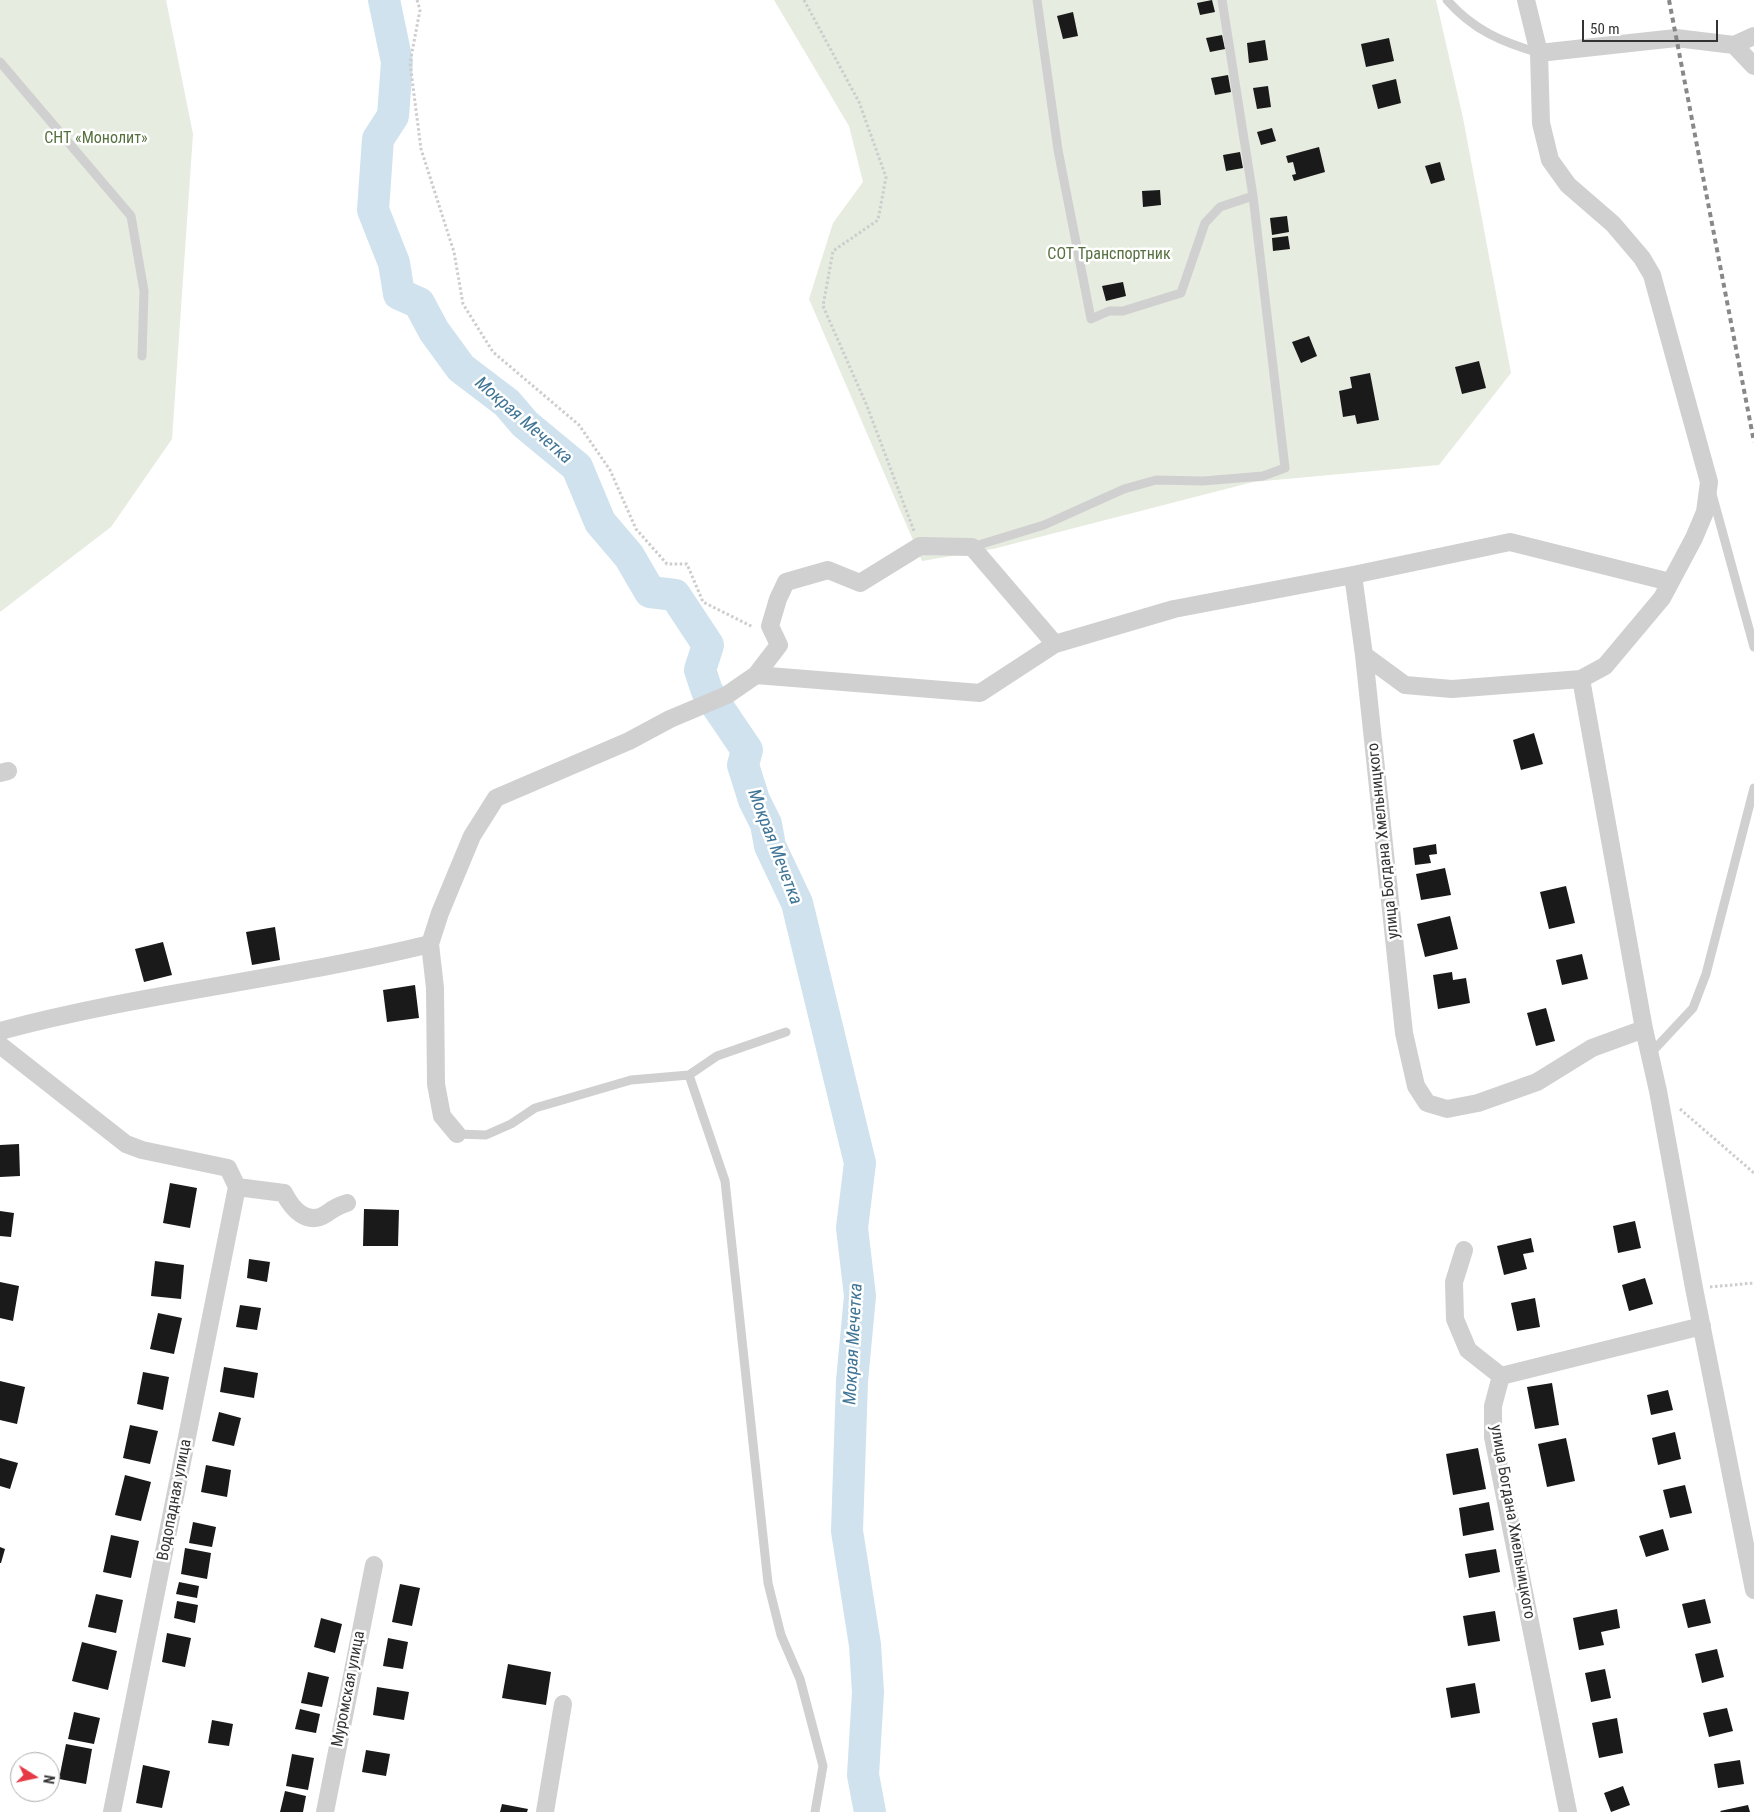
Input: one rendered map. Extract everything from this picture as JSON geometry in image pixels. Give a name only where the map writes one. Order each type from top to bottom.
[{"type":"street","points":[[1364,655],[1404,685],[1452,689],[1581,679],[1605,666],[1662,598],[1694,538],[1705,512],[1709,482],[1652,275],[1642,258],[1613,224],[1568,185],[1550,160],[1540,124],[1539,53],[1526,0]]},
{"type":"street","points":[[1539,53],[1676,38],[1734,45],[1754,36]]},
{"type":"street","points":[[1734,45],[1754,66]]},
{"type":"street","points":[[756,675],[980,693],[1055,644],[1174,609],[1353,575],[1510,542],[1670,582]]},
{"type":"street","points":[[457,1134],[442,1116],[436,1084],[435,988],[430,944],[440,913],[472,836],[496,798],[629,741],[670,719],[705,706],[727,695],[756,675],[779,645],[770,626],[778,599],[786,582],[828,570],[860,583],[920,546],[972,547],[1055,644]]},
{"type":"street","name":"улица Богдана Хмельницкого","points":[[1353,575],[1364,655],[1404,1033],[1416,1086],[1427,1103],[1447,1110],[1478,1103],[1537,1082],[1592,1048],[1644,1029]]},
{"type":"street","points":[[1581,679],[1644,1029],[1658,1091],[1694,1288],[1754,1590]]},
{"type":"street","points":[[0,1031],[63,1014],[371,959],[430,944]]},
{"type":"street","points":[[0,1045],[126,1144],[142,1150],[228,1168],[237,1187],[284,1194],[300,1215],[315,1218],[326,1214],[333,1207],[347,1203]]},
{"type":"street","name":"Водопадная улица","points":[[112,1812],[237,1187]]},
{"type":"street","points":[[1464,1250],[1454,1282],[1455,1319],[1468,1350],[1502,1376],[1702,1326]]},
{"type":"street","name":"улица Богдана Хмельницкого","points":[[1502,1376],[1493,1406],[1493,1437],[1568,1812]]},
{"type":"street","name":"Муромская улица","points":[[325,1812],[374,1565]]},
{"type":"street","points":[[545,1812],[563,1704]]},
{"type":"lane","points":[[1037,0],[1058,150],[1091,319],[1109,311],[1123,311],[1181,293],[1205,223],[1220,207],[1253,196]]},
{"type":"lane","points":[[972,547],[1044,525],[1124,488],[1156,480],[1203,481],[1263,476],[1285,468],[1253,196],[1222,0]]},
{"type":"lane","points":[[1447,0],[1478,28],[1504,43],[1539,53]]},
{"type":"lane","points":[[0,62],[131,216],[144,291],[142,356]]},
{"type":"lane","points":[[1709,482],[1754,647]]},
{"type":"lane","points":[[1650,1055],[1693,1008],[1706,974],[1754,788]]},
{"type":"lane","points":[[457,1134],[486,1135],[511,1124],[535,1108],[631,1080],[689,1076],[717,1056],[786,1032]]},
{"type":"lane","points":[[689,1076],[725,1181],[768,1584],[781,1635],[800,1679],[823,1766],[815,1812]]},
{"type":"path","points":[[417,0],[420,10],[410,63],[421,149],[454,252],[463,304],[493,352],[579,425],[610,470],[636,529],[667,564],[687,564],[703,602],[762,632],[770,626]]},
{"type":"path","points":[[804,0],[859,102],[886,177],[878,220],[833,251],[823,306],[867,406],[920,546]]},
{"type":"path","points":[[1658,1091],[1746,1164],[1754,1173]]},
{"type":"path","points":[[1694,1288],[1754,1283]]},
{"type":"green space","name":"СНТ «Монолит»","points":[[0,0],[166,0],[193,134],[172,439],[111,527],[0,612]]},
{"type":"green space","name":"СОТ Транспортник","points":[[774,0],[1436,0],[1463,118],[1511,373],[1439,465],[1253,482],[993,549],[922,561],[809,299],[833,223],[863,182],[849,126]]},
{"type":"building","points":[[1212,0],[1215,12],[1200,15],[1197,3]]},
{"type":"building","points":[[1073,12],[1078,36],[1063,39],[1057,16]]},
{"type":"building","points":[[1222,35],[1225,49],[1210,52],[1206,38]]},
{"type":"building","points":[[1389,38],[1394,61],[1366,67],[1361,44]]},
{"type":"building","points":[[1265,40],[1268,60],[1249,63],[1247,43]]},
{"type":"building","points":[[1228,75],[1231,92],[1215,95],[1211,78]]},
{"type":"building","points":[[1396,79],[1401,103],[1378,109],[1372,85]]},
{"type":"building","points":[[1268,86],[1271,107],[1257,109],[1253,88]]},
{"type":"building","points":[[1272,128],[1276,141],[1261,145],[1257,132]]},
{"type":"building","points":[[1319,147],[1325,172],[1294,181],[1292,175],[1296,174],[1293,162],[1288,163],[1286,156]]},
{"type":"building","points":[[1240,152],[1243,168],[1226,171],[1223,155]]},
{"type":"building","points":[[1440,162],[1445,180],[1431,184],[1425,166]]},
{"type":"building","points":[[1160,190],[1161,205],[1143,207],[1142,191]]},
{"type":"building","points":[[1287,216],[1289,232],[1272,235],[1270,218]]},
{"type":"building","points":[[1288,236],[1290,249],[1273,251],[1272,238]]},
{"type":"building","points":[[1123,282],[1126,296],[1106,301],[1102,286]]},
{"type":"building","points":[[1309,336],[1317,356],[1301,363],[1292,342]]},
{"type":"building","points":[[1479,361],[1486,388],[1462,394],[1455,367]]},
{"type":"building","points":[[1370,373],[1379,420],[1357,424],[1355,415],[1343,417],[1339,391],[1352,388],[1350,377]]},
{"type":"building","points":[[1534,733],[1543,764],[1521,770],[1513,740]]},
{"type":"building","points":[[1436,844],[1437,854],[1429,855],[1431,863],[1415,865],[1413,848]]},
{"type":"building","points":[[1445,868],[1451,895],[1421,900],[1416,874]]},
{"type":"building","points":[[1566,886],[1575,923],[1549,929],[1540,892]]},
{"type":"building","points":[[1450,916],[1458,949],[1425,957],[1417,924]]},
{"type":"building","points":[[275,927],[280,960],[252,965],[246,932]]},
{"type":"building","points":[[163,942],[172,975],[144,982],[135,949]]},
{"type":"building","points":[[1582,954],[1588,979],[1562,985],[1556,960]]},
{"type":"building","points":[[1452,972],[1453,980],[1466,978],[1470,1003],[1438,1009],[1433,975]]},
{"type":"building","points":[[415,985],[419,1018],[387,1022],[383,990]]},
{"type":"building","points":[[1546,1008],[1555,1041],[1536,1046],[1527,1013]]},
{"type":"building","points":[[19,1144],[20,1176],[0,1177],[0,1145]]},
{"type":"building","points":[[170,1183],[197,1188],[190,1228],[163,1223]]},
{"type":"building","points":[[364,1209],[399,1210],[398,1246],[363,1246]]},
{"type":"building","points":[[0,1211],[14,1213],[11,1237],[0,1236]]},
{"type":"building","points":[[1635,1221],[1641,1248],[1618,1253],[1613,1226]]},
{"type":"building","points":[[1531,1238],[1534,1252],[1523,1254],[1527,1269],[1504,1275],[1497,1246]]},
{"type":"building","points":[[249,1259],[270,1262],[267,1282],[247,1278]]},
{"type":"building","points":[[155,1261],[184,1265],[181,1299],[151,1296]]},
{"type":"building","points":[[1645,1278],[1653,1304],[1629,1311],[1622,1285]]},
{"type":"building","points":[[0,1282],[19,1286],[13,1321],[0,1318]]},
{"type":"building","points":[[1535,1298],[1540,1327],[1517,1331],[1511,1303]]},
{"type":"building","points":[[240,1305],[261,1308],[257,1330],[236,1327]]},
{"type":"building","points":[[158,1313],[182,1318],[174,1354],[150,1349]]},
{"type":"building","points":[[224,1367],[258,1373],[254,1398],[220,1392]]},
{"type":"building","points":[[143,1372],[169,1377],[163,1410],[137,1404]]},
{"type":"building","points":[[0,1381],[25,1387],[17,1424],[0,1420]]},
{"type":"building","points":[[1552,1383],[1559,1425],[1535,1429],[1527,1387]]},
{"type":"building","points":[[1668,1390],[1673,1410],[1651,1415],[1647,1395]]},
{"type":"building","points":[[219,1412],[241,1418],[234,1446],[212,1441]]},
{"type":"building","points":[[130,1425],[158,1431],[150,1464],[123,1458]]},
{"type":"building","points":[[1675,1432],[1681,1459],[1658,1465],[1652,1438]]},
{"type":"building","points":[[1566,1438],[1575,1481],[1547,1487],[1538,1444]]},
{"type":"building","points":[[1478,1448],[1486,1489],[1453,1495],[1446,1454]]},
{"type":"building","points":[[0,1458],[18,1463],[10,1489],[0,1486]]},
{"type":"building","points":[[206,1465],[231,1470],[227,1497],[201,1492]]},
{"type":"building","points":[[125,1475],[151,1482],[141,1521],[115,1515]]},
{"type":"building","points":[[1685,1485],[1692,1513],[1670,1518],[1663,1490]]},
{"type":"building","points":[[1489,1502],[1494,1530],[1463,1536],[1459,1508]]},
{"type":"building","points":[[193,1522],[216,1527],[212,1547],[189,1543]]},
{"type":"building","points":[[1663,1529],[1669,1550],[1646,1557],[1639,1536]]},
{"type":"building","points":[[111,1535],[139,1541],[131,1578],[103,1572]]},
{"type":"building","points":[[0,1547],[5,1549],[1,1563],[0,1563]]},
{"type":"building","points":[[185,1548],[211,1553],[207,1579],[181,1574]]},
{"type":"building","points":[[1496,1549],[1500,1572],[1469,1578],[1465,1554]]},
{"type":"building","points":[[179,1582],[199,1586],[197,1598],[176,1594]]},
{"type":"building","points":[[400,1584],[420,1588],[412,1626],[392,1622]]},
{"type":"building","points":[[96,1594],[123,1600],[116,1633],[88,1627]]},
{"type":"building","points":[[1705,1599],[1711,1623],[1688,1628],[1682,1604]]},
{"type":"building","points":[[177,1601],[198,1605],[195,1623],[174,1618]]},
{"type":"building","points":[[1617,1609],[1620,1628],[1601,1632],[1604,1645],[1579,1650],[1573,1618]]},
{"type":"building","points":[[1495,1611],[1500,1641],[1468,1646],[1463,1616]]},
{"type":"building","points":[[321,1618],[342,1624],[335,1653],[314,1647]]},
{"type":"building","points":[[167,1633],[191,1638],[185,1667],[162,1662]]},
{"type":"building","points":[[388,1638],[408,1642],[403,1669],[383,1666]]},
{"type":"building","points":[[82,1642],[117,1651],[108,1690],[72,1681]]},
{"type":"building","points":[[1717,1649],[1724,1677],[1702,1683],[1695,1654]]},
{"type":"building","points":[[508,1664],[551,1672],[546,1705],[502,1698]]},
{"type":"building","points":[[1605,1669],[1611,1698],[1591,1702],[1585,1673]]},
{"type":"building","points":[[308,1672],[329,1677],[322,1707],[301,1703]]},
{"type":"building","points":[[1475,1683],[1480,1713],[1451,1718],[1446,1688]]},
{"type":"building","points":[[377,1687],[409,1692],[404,1720],[373,1715]]},
{"type":"building","points":[[1727,1708],[1733,1731],[1709,1737],[1703,1713]]},
{"type":"building","points":[[300,1709],[320,1714],[316,1733],[295,1729]]},
{"type":"building","points":[[74,1712],[100,1718],[94,1744],[68,1739]]},
{"type":"building","points":[[1617,1718],[1623,1753],[1599,1758],[1592,1723]]},
{"type":"building","points":[[212,1720],[233,1724],[229,1746],[208,1743]]},
{"type":"building","points":[[66,1744],[92,1749],[86,1784],[60,1779]]},
{"type":"building","points":[[366,1750],[390,1754],[386,1776],[362,1772]]},
{"type":"building","points":[[292,1754],[314,1758],[308,1790],[286,1786]]},
{"type":"building","points":[[1740,1760],[1744,1784],[1718,1788],[1714,1764]]},
{"type":"building","points":[[143,1765],[170,1771],[162,1808],[136,1803]]},
{"type":"building","points":[[1623,1786],[1630,1805],[1611,1812],[1604,1793]]},
{"type":"building","points":[[285,1791],[306,1796],[303,1812],[280,1812]]},
{"type":"building","points":[[502,1804],[528,1809],[527,1812],[500,1812]]},
{"type":"building","points":[[1748,1805],[1750,1812],[1720,1811]]},
{"type":"waterway","name":"Мокрая Мечетка","points":[[384,0],[397,62],[393,116],[378,139],[373,210],[394,263],[399,294],[419,303],[434,331],[461,368],[507,403],[525,424],[577,467],[600,522],[629,556],[650,592],[675,595],[708,645],[700,670],[707,691],[747,750],[743,765],[754,800],[766,824],[770,846],[797,903],[860,1163],[852,1228],[860,1296],[852,1381],[847,1531],[865,1645],[868,1692],[863,1775],[870,1812]]},
{"type":"railway","points":[[1669,0],[1754,442]]}]
